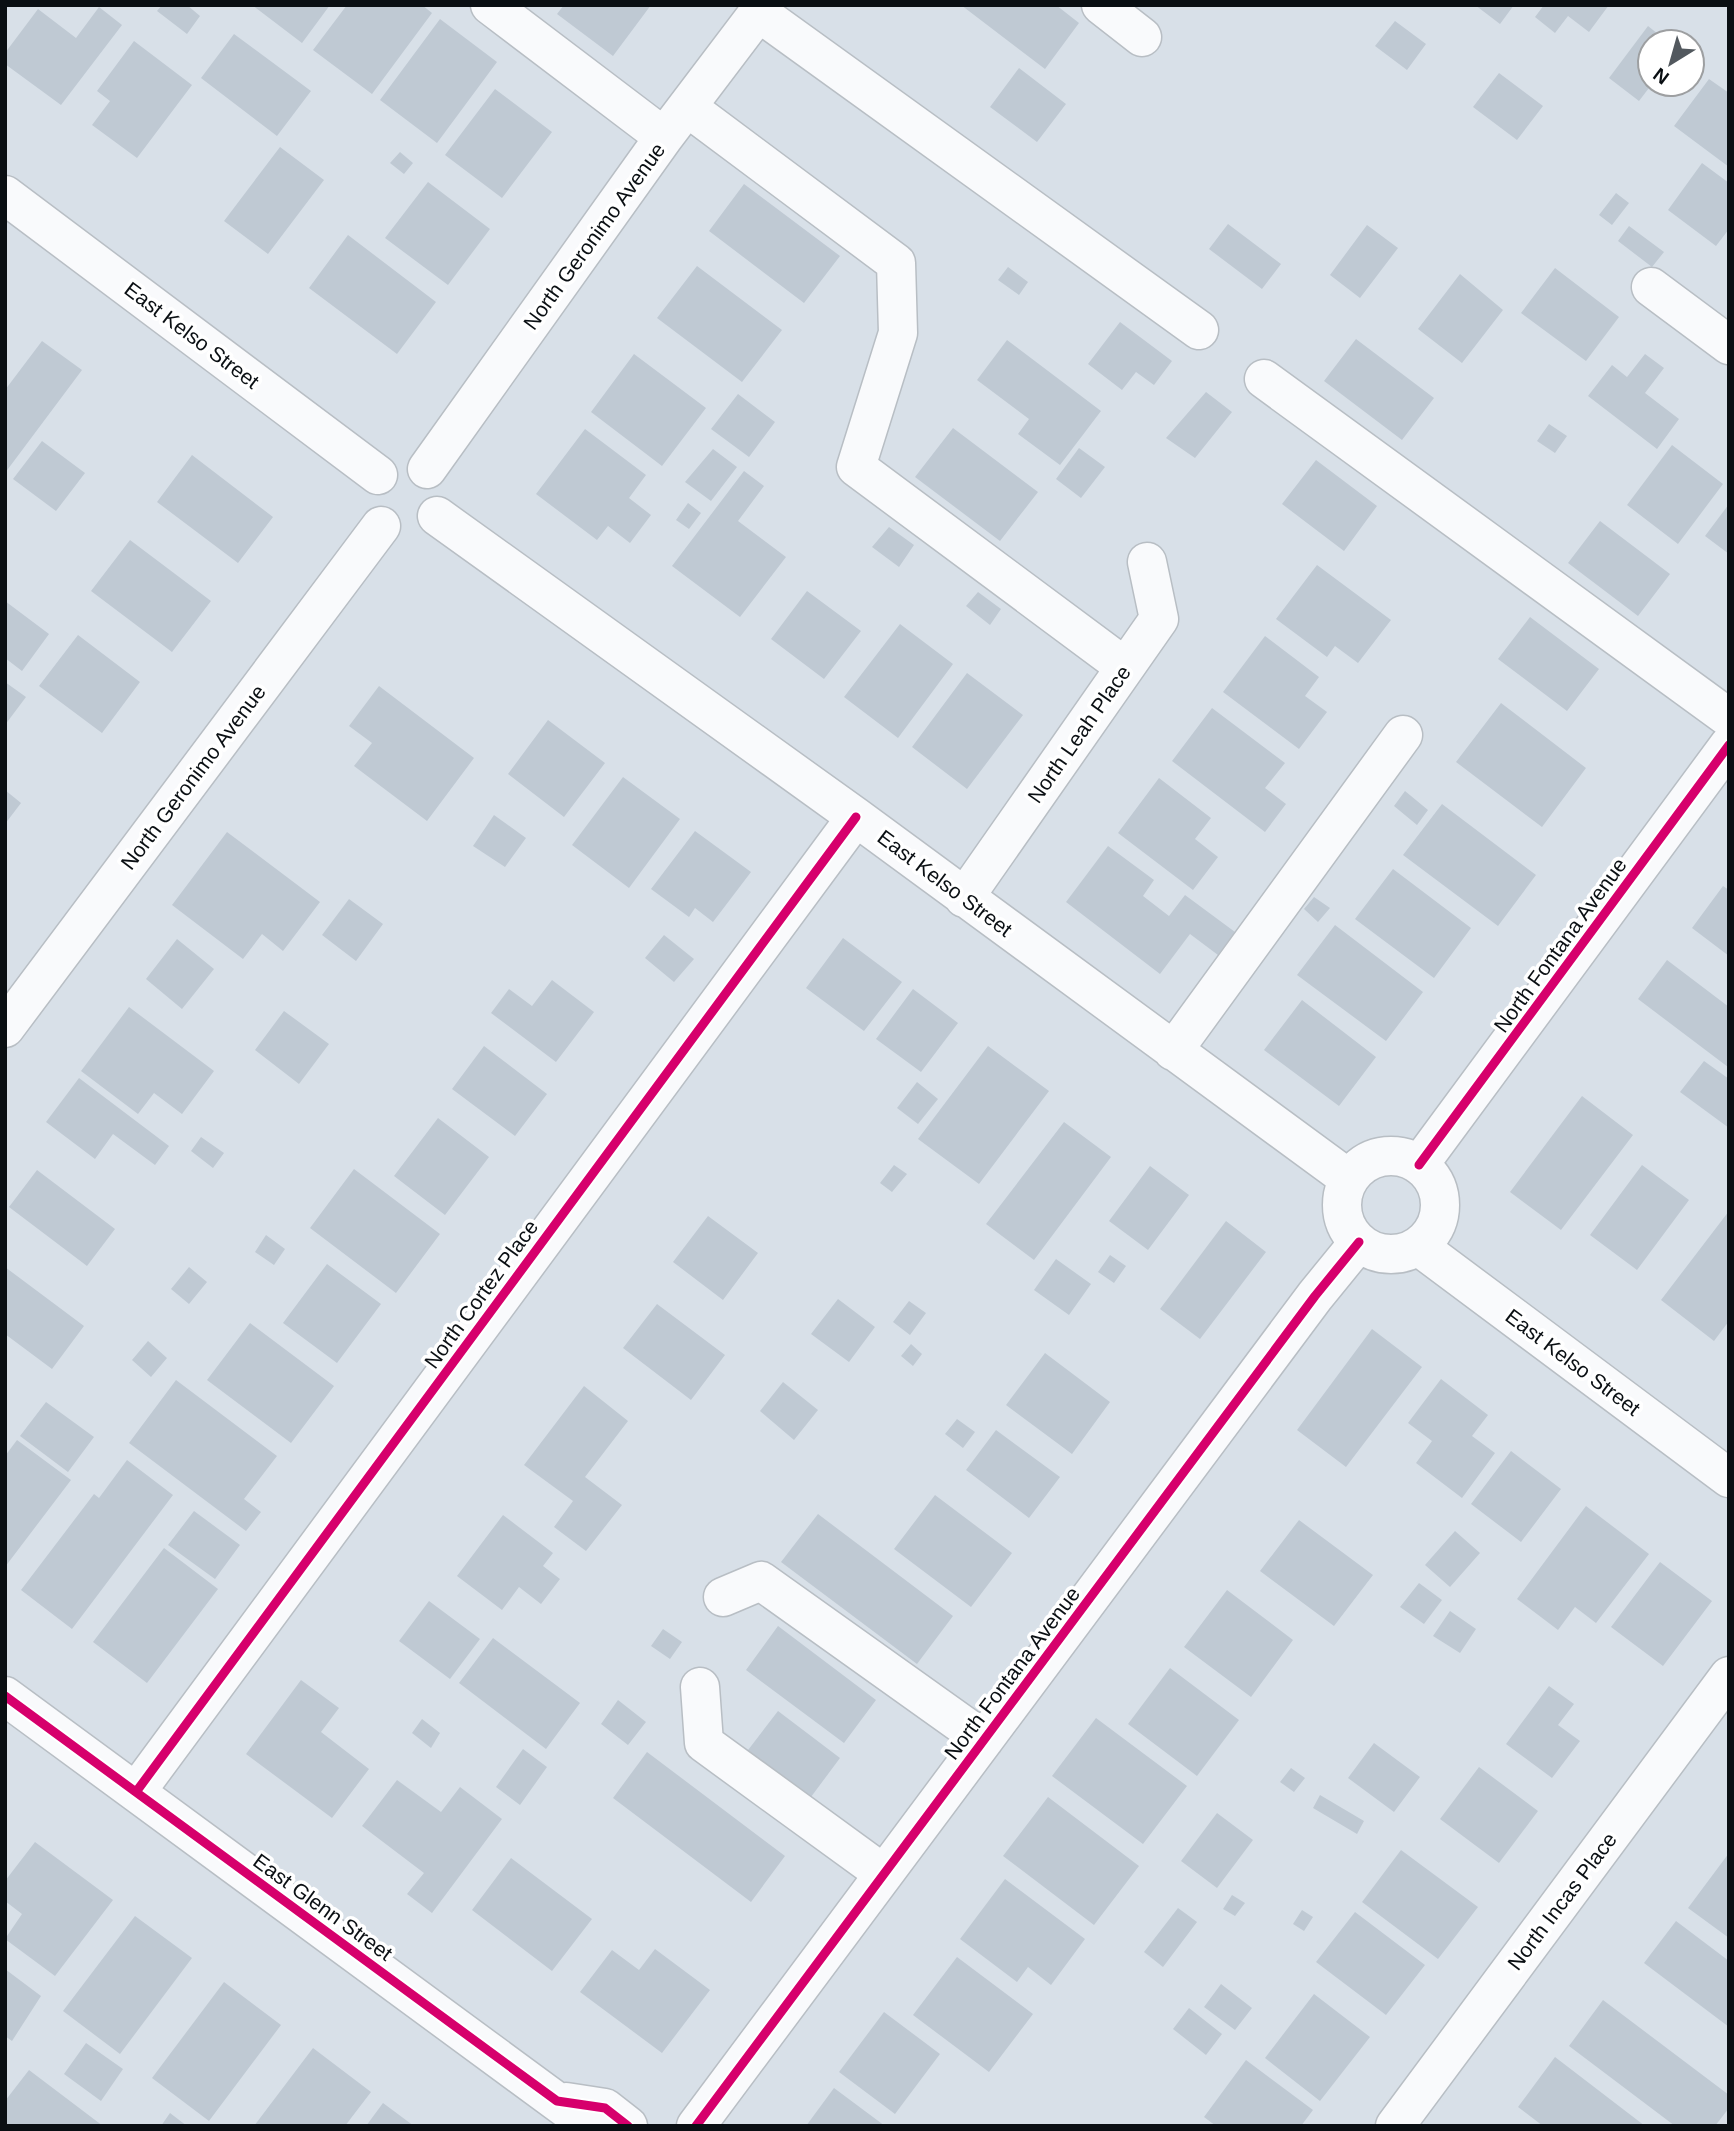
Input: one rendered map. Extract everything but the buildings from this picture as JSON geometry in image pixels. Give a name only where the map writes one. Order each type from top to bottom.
[{"type":"street","points":[[490,5],[664,137]]},
{"type":"street","points":[[1101,5],[1142,37]]},
{"type":"street","points":[[761,9],[1199,330]]},
{"type":"street","name":"North Geronimo Avenue","points":[[427,469],[664,137],[761,9]]},
{"type":"street","points":[[687,107],[896,263],[898,333],[856,467],[1125,667]]},
{"type":"street","name":"East Kelso Street","points":[[5,195],[378,475]]},
{"type":"street","points":[[1651,287],[1729,345]]},
{"type":"street","points":[[1264,379],[1729,718]]},
{"type":"street","points":[[404,463],[427,469],[441,488],[442,501],[433,524],[412,536],[400,536],[381,526],[372,514],[368,502],[370,490],[378,475],[393,465],[404,463]]},
{"type":"street","name":"East Kelso Street","points":[[437,516],[856,817],[1349,1180]]},
{"type":"street","name":"North Geronimo Avenue","points":[[5,1028],[381,526]]},
{"type":"street","name":"North Leah Place","points":[[964,898],[1159,619],[1147,562]]},
{"type":"street","points":[[1173,1051],[1403,734]]},
{"type":"street","name":"North Fontana Avenue","points":[[1419,1165],[1729,745]]},
{"type":"street","name":"North Cortez Place","points":[[136,1792],[856,817]]},
{"type":"street","points":[[1381,1156],[1399,1156],[1419,1165],[1428,1172],[1437,1186],[1441,1203],[1438,1219],[1430,1234],[1418,1246],[1403,1252],[1372,1250],[1359,1242],[1343,1217],[1342,1201],[1349,1180],[1366,1162],[1381,1156]]},
{"type":"street","name":"North Fontana Avenue","points":[[696,2126],[1315,1296],[1359,1242]]},
{"type":"street","name":"East Kelso Street","points":[[1418,1246],[1729,1478]]},
{"type":"street","points":[[723,1597],[761,1581],[984,1740]]},
{"type":"street","name":"North Incas Place","points":[[1395,2126],[1729,1676]]},
{"type":"street","points":[[700,1687],[704,1742],[884,1874]]},
{"type":"street","name":"East Glenn Street","points":[[8,1705],[136,1792],[563,2113],[605,2108],[628,2126]]},
{"type":"street","points":[[563,2113],[590,2126]]},
{"type":"cycle path","points":[[1419,1165],[1729,745]]},
{"type":"cycle path","points":[[136,1792],[856,817]]},
{"type":"cycle path","points":[[696,2126],[1315,1296],[1359,1242]]},
{"type":"cycle path","points":[[5,1696],[557,2101],[605,2108],[628,2126]]}]
